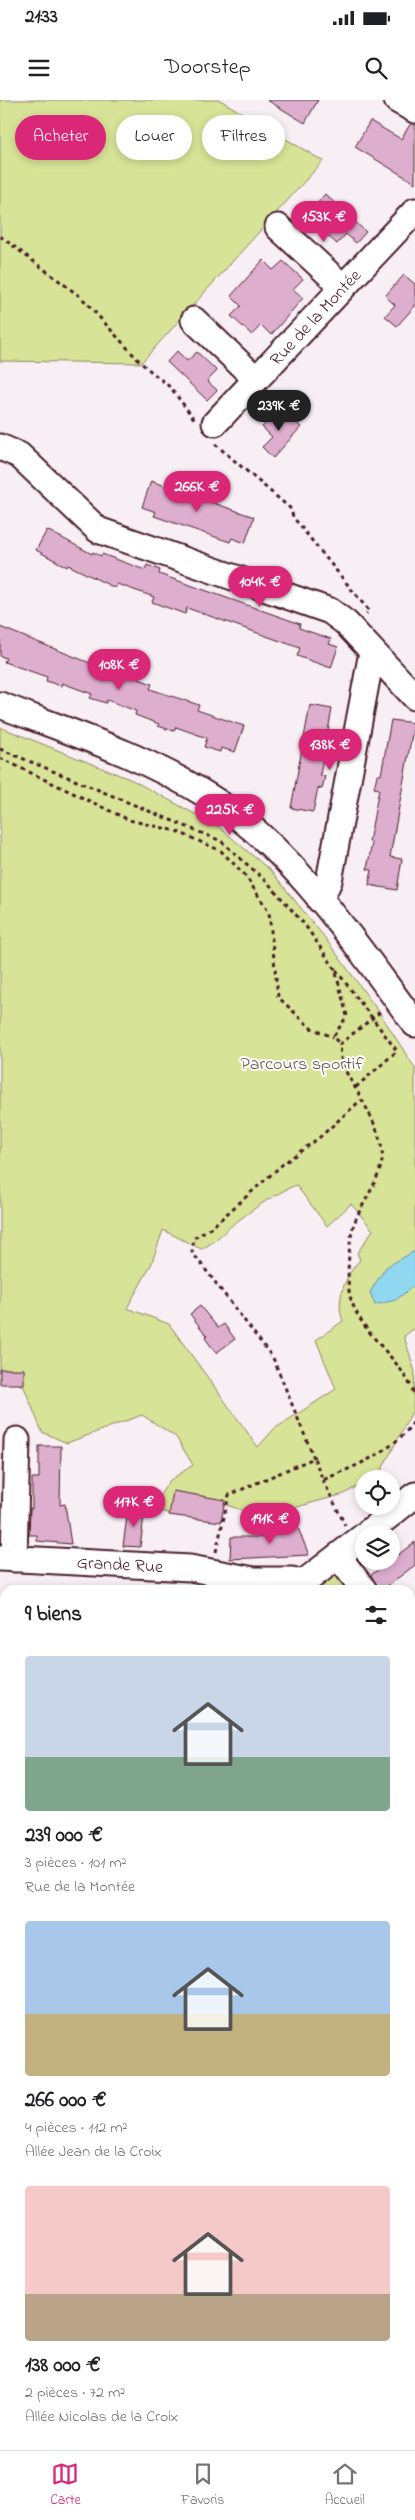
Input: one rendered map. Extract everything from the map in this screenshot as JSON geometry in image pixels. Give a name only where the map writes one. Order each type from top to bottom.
[{"type":"street","points":[[397,100],[415,110]]},
{"type":"street","name":"Rue de la Montée","points":[[215,423],[415,211]]},
{"type":"street","points":[[278,227],[343,287]]},
{"type":"street","points":[[194,320],[256,379]]},
{"type":"street","points":[[0,447],[19,455],[98,530],[330,612],[346,623],[415,697]]},
{"type":"street","points":[[320,900],[329,881],[372,652]]},
{"type":"street","points":[[0,705],[150,765],[209,796],[243,821],[278,852],[320,900],[415,1024]]},
{"type":"street","points":[[7,1558],[18,1440]]},
{"type":"street","points":[[371,1525],[415,1495]]},
{"type":"street","points":[[304,1582],[338,1556],[355,1537]]},
{"type":"street","points":[[338,1556],[360,1585]]},
{"type":"street","name":"Grande Rue","points":[[7,1558],[190,1568],[231,1578],[304,1582]]},
{"type":"path","points":[[0,749],[221,841],[270,884],[305,926],[397,1051],[356,1087]]},
{"type":"path","points":[[0,758],[129,820],[176,831],[221,851],[245,875],[269,912],[278,997],[310,1028],[333,1036],[340,1044],[342,1064],[356,1087],[380,1141],[382,1160],[354,1225],[349,1267],[349,1295],[361,1323],[410,1383],[415,1397]]},
{"type":"path","points":[[333,1036],[348,1016],[335,969]]},
{"type":"path","points":[[340,1044],[397,1000]]},
{"type":"path","points":[[355,1527],[323,1480],[273,1358],[192,1252],[194,1238],[212,1227],[283,1164],[320,1137],[361,1100]]},
{"type":"path","points":[[323,1480],[386,1450],[406,1433],[415,1420]]},
{"type":"path","points":[[231,1578],[229,1495],[314,1458]]},
{"type":"green space","points":[[0,100],[220,100],[245,115],[202,115],[202,160],[285,160],[285,138],[323,161],[141,363],[0,361]]},
{"type":"green space","name":"Parcours sportif","points":[[0,727],[132,780],[219,827],[271,871],[325,938],[379,1012],[415,1068],[415,1328],[404,1336],[415,1372],[413,1410],[382,1470],[355,1470],[355,1487],[344,1494],[297,1507],[268,1535],[241,1510],[213,1500],[171,1514],[152,1508],[169,1481],[193,1465],[176,1437],[142,1415],[67,1443],[42,1432],[24,1387],[0,1373]],"holes":[[[296,1185],[327,1226],[351,1204],[373,1230],[357,1253],[360,1260],[350,1273],[343,1289],[340,1305],[343,1321],[316,1340],[336,1389],[274,1429],[258,1447],[169,1324],[127,1308],[151,1265],[163,1230],[201,1249],[259,1205]]]},
{"type":"green space","points":[[335,1574],[340,1575],[349,1585],[321,1585]]},
{"type":"water","points":[[415,1251],[415,1285],[396,1300],[375,1305],[370,1292],[386,1267]]},
{"type":"building","points":[[267,100],[318,100],[305,123]]},
{"type":"building","points":[[370,121],[401,139],[411,123],[415,124],[415,183],[355,147]]},
{"type":"building","points":[[325,194],[366,232],[356,243],[346,234],[337,244],[316,225],[326,214],[316,205]]},
{"type":"building","points":[[263,260],[273,270],[283,261],[303,279],[293,289],[303,298],[271,335],[261,325],[252,335],[231,316],[241,306],[231,296]]},
{"type":"building","points":[[404,275],[415,284],[415,306],[397,326],[385,316],[395,305],[385,296]]},
{"type":"building","points":[[177,351],[187,361],[197,352],[217,371],[207,381],[217,390],[207,400],[167,362]]},
{"type":"building","points":[[280,408],[301,427],[273,458],[262,447],[272,437],[262,427]]},
{"type":"building","points":[[151,481],[254,517],[245,543],[232,538],[230,542],[154,516],[156,512],[142,507]]},
{"type":"building","points":[[47,530],[92,554],[93,552],[101,556],[102,554],[145,570],[147,565],[160,570],[159,574],[300,624],[299,628],[331,639],[329,644],[338,647],[331,668],[297,656],[300,648],[187,608],[185,614],[152,602],[154,597],[117,584],[115,588],[68,565],[67,567],[36,550]]},
{"type":"building","points":[[0,627],[125,677],[126,674],[152,684],[150,689],[199,705],[197,710],[244,726],[235,752],[221,748],[220,752],[204,747],[207,738],[176,727],[174,731],[158,726],[159,724],[135,715],[136,711],[107,700],[106,703],[90,698],[92,694],[62,683],[61,686],[46,681],[47,677],[4,662],[6,658],[0,656]]},
{"type":"building","points":[[310,705],[332,709],[320,775],[325,776],[322,789],[318,788],[313,812],[291,808]]},
{"type":"building","points":[[391,720],[414,723],[390,857],[402,859],[397,890],[369,885],[372,870],[367,869],[372,843],[369,842],[379,789],[374,788],[377,775],[381,775]]},
{"type":"building","points":[[200,1306],[218,1328],[224,1324],[235,1339],[216,1353],[205,1338],[207,1336],[190,1314]]},
{"type":"building","points":[[0,1369],[24,1369],[24,1384],[0,1384]]},
{"type":"building","points":[[39,1446],[61,1446],[60,1505],[65,1504],[71,1544],[37,1541],[37,1535],[29,1535],[30,1508],[32,1509],[32,1478],[39,1478]]},
{"type":"building","points":[[173,1491],[225,1500],[221,1522],[169,1515]]},
{"type":"building","points":[[128,1509],[145,1509],[140,1547],[123,1546]]},
{"type":"building","points":[[296,1523],[309,1555],[230,1559],[231,1537],[263,1537],[262,1532],[274,1531]]},
{"type":"building","points":[[415,1542],[415,1565],[389,1585],[376,1585],[371,1575],[378,1570],[400,1570],[400,1553]]}]
